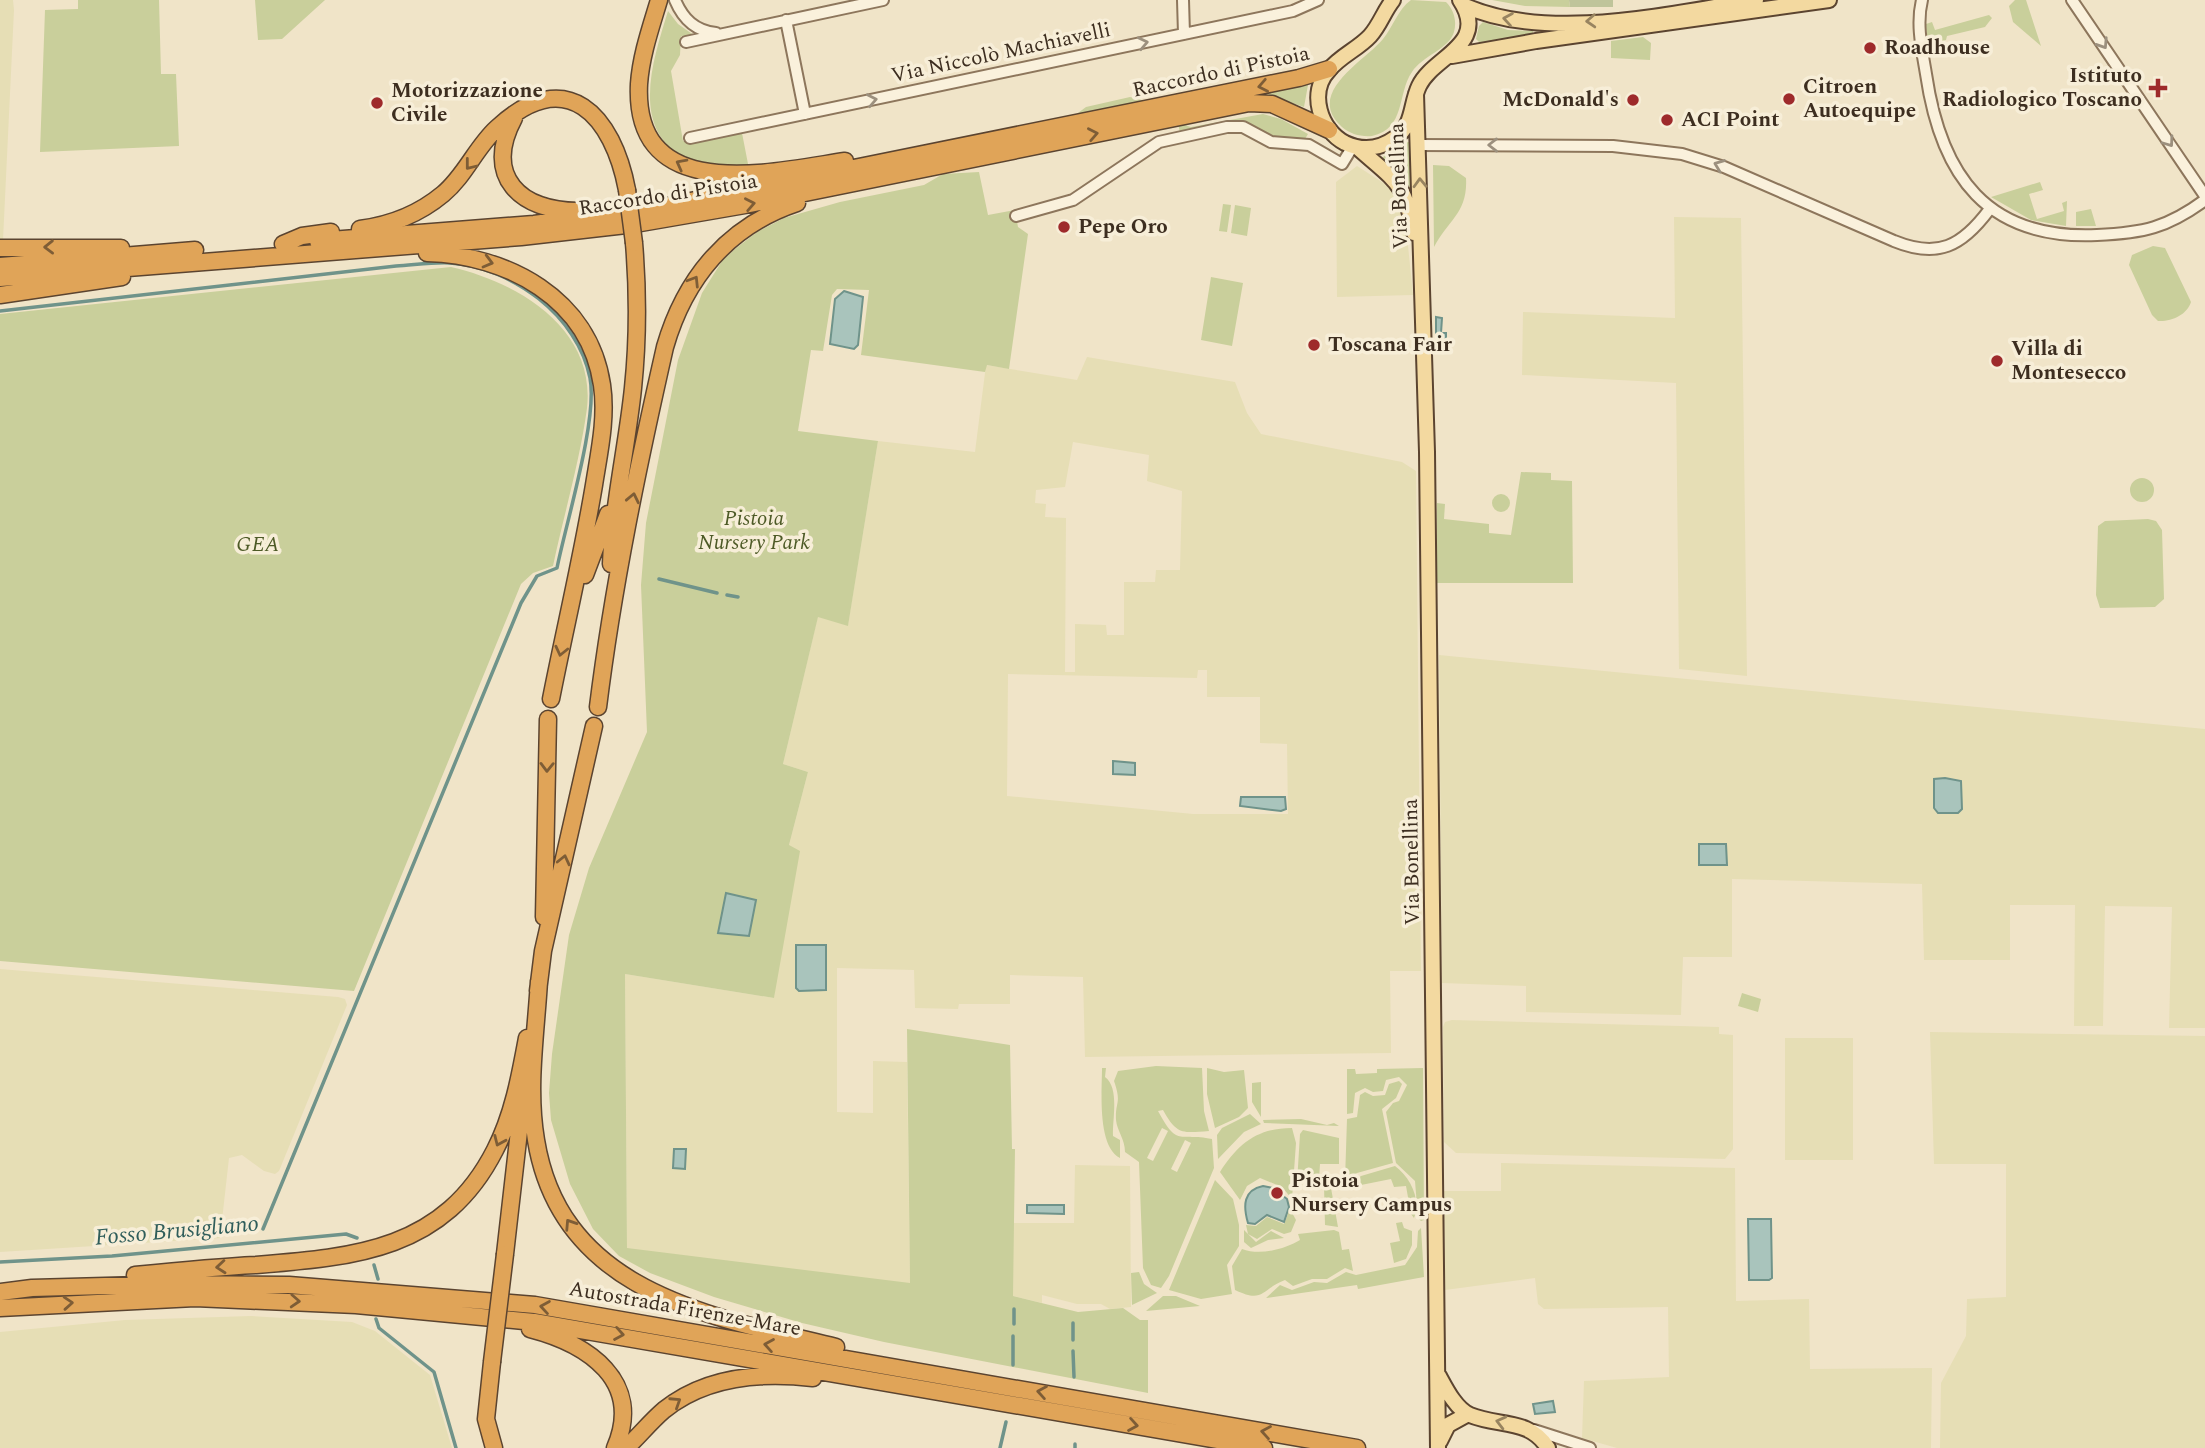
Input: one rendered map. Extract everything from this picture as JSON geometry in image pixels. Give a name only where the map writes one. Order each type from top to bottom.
[{"type":"highway","points":[[659,0],[643,58],[639,100],[650,136],[664,153],[678,163],[703,173],[733,176],[942,152]]},
{"type":"highway","name":"Raccordo di Pistoia","points":[[0,278],[283,244],[534,224],[656,208],[942,152],[1299,78],[1329,69]]},
{"type":"highway","points":[[283,244],[307,235],[383,225],[418,211],[445,192],[495,130],[535,103],[548,100],[571,101],[587,109],[610,134],[623,169],[627,190],[634,243],[637,304],[635,365],[618,481],[609,613],[598,707]]},
{"type":"highway","name":"Raccordo di Pistoia","points":[[0,266],[372,249],[635,225],[1250,103],[1272,104],[1329,130]]},
{"type":"highway","points":[[516,116],[502,145],[502,163],[509,183],[526,199],[543,207],[571,211],[656,208]]},
{"type":"highway","points":[[609,613],[665,347],[689,289],[710,258],[745,228],[782,208],[832,195],[862,181]]},
{"type":"highway","points":[[0,248],[100,247],[166,258]]},
{"type":"highway","points":[[372,249],[451,254],[502,266],[552,295],[585,336],[599,373],[603,412],[594,487],[551,699]]},
{"type":"highway","points":[[0,295],[142,274],[166,258]]},
{"type":"highway","points":[[572,603],[600,539],[618,481]]},
{"type":"highway","points":[[543,951],[548,719]]},
{"type":"highway","points":[[494,1448],[486,1419],[543,951],[594,726]]},
{"type":"highway","points":[[32,1288],[122,1276],[335,1259],[386,1247],[425,1229],[465,1193],[495,1150],[517,1091],[539,981]]},
{"type":"highway","points":[[539,981],[532,1103],[536,1140],[556,1201],[591,1251],[634,1284],[679,1302],[967,1387]]},
{"type":"highway","name":"Autostrada Firenze-Mare","points":[[0,1292],[32,1288],[289,1284],[449,1296],[618,1318],[1264,1448]]},
{"type":"highway","name":"Autostrada Firenze-Mare","points":[[0,1308],[195,1298],[356,1305],[459,1314],[611,1333],[1357,1448]]},
{"type":"highway","points":[[459,1314],[550,1335],[572,1344],[598,1361],[615,1381],[624,1408],[623,1424],[615,1448]]},
{"type":"highway","points":[[626,1448],[663,1411],[685,1396],[740,1378],[803,1377],[967,1387]]},
{"type":"main road","points":[[1329,130],[1320,113],[1321,82],[1329,69],[1372,34],[1393,0]]},
{"type":"main road","points":[[1462,2],[1503,19],[1554,22],[1625,19],[1756,0]]},
{"type":"main road","points":[[1452,56],[1536,41],[1829,0]]},
{"type":"main road","points":[[1356,147],[1382,145],[1400,134],[1409,123],[1416,94],[1429,73],[1452,56],[1467,31],[1462,2]]},
{"type":"main road","name":"Via Bonellina","points":[[1416,94],[1423,276],[1438,1448]]},
{"type":"main road","name":"Via Bonellina","points":[[1329,130],[1356,147],[1405,193],[1423,276]]},
{"type":"main road","points":[[1437,1372],[1448,1392],[1468,1414],[1534,1430],[1548,1448]]},
{"type":"main road","points":[[1438,1448],[1448,1425],[1468,1414]]},
{"type":"street","points":[[675,0],[682,15],[692,25],[704,31],[723,33]]},
{"type":"street","points":[[686,42],[883,0]]},
{"type":"street","points":[[1183,0],[1184,34]]},
{"type":"street","name":"Via Niccolò Machiavelli","points":[[690,138],[1184,34],[1293,10],[1318,0]]},
{"type":"street","points":[[1918,3],[1921,40],[1935,120],[1958,167],[1989,209],[2031,230],[2073,236],[2127,234],[2157,228],[2184,216],[2205,198],[2072,0]]},
{"type":"street","points":[[786,20],[806,114]]},
{"type":"street","points":[[1016,216],[1073,200],[1159,142],[1227,127],[1243,127],[1271,142],[1309,145],[1342,164],[1356,147]]},
{"type":"street","points":[[1418,145],[1595,145],[1650,149],[1710,162],[1902,244],[1922,249],[1950,246],[1960,242],[1989,209]]},
{"type":"street","points":[[1534,1430],[1590,1448]]},
{"type":"street","points":[[1572,1448],[1590,1448]]},
{"type":"shaded area","points":[[0,0],[13,0],[14,10],[3,240],[0,240]]},
{"type":"shaded area","points":[[1357,166],[1385,184],[1398,197],[1405,216],[1413,295],[1337,297],[1336,182]]},
{"type":"shaded area","points":[[1674,217],[1741,218],[1747,676],[1679,669],[1676,383],[1522,375],[1523,312],[1675,318]]},
{"type":"shaded area","points":[[1087,357],[1235,382],[1247,413],[1261,434],[1402,462],[1416,471],[1421,971],[1390,971],[1391,1053],[1085,1057],[1083,977],[1010,975],[1010,1004],[959,1004],[958,1009],[915,1008],[914,970],[837,968],[837,1112],[873,1113],[873,1061],[907,1062],[910,1284],[627,1249],[625,974],[774,998],[789,845],[808,772],[783,764],[818,616],[848,625],[878,441],[975,452],[986,365],[1077,380]],"holes":[[[1073,442],[1149,455],[1147,481],[1182,491],[1180,570],[1156,570],[1155,582],[1124,582],[1124,635],[1107,635],[1106,625],[1075,624],[1075,672],[1065,672],[1066,518],[1045,517],[1046,504],[1035,503],[1036,490],[1065,487]],[[1198,670],[1207,670],[1207,697],[1260,697],[1260,743],[1287,744],[1288,814],[1193,814],[1007,796],[1008,674],[1197,678]]]},
{"type":"shaded area","points":[[1439,655],[2205,729],[2205,1028],[2169,1028],[2172,907],[2105,906],[2103,1026],[2074,1026],[2075,905],[2010,905],[2010,960],[1924,960],[1922,884],[1732,879],[1732,957],[1683,957],[1681,1015],[1526,1012],[1526,986],[1442,983]]},
{"type":"shaded area","points":[[0,969],[338,997],[345,999],[347,1005],[279,1171],[275,1174],[264,1171],[242,1155],[229,1158],[220,1238],[0,1252]]},
{"type":"shaded area","points":[[1452,1020],[1719,1027],[1719,1034],[1733,1035],[1733,1149],[1725,1159],[1456,1153],[1444,1142],[1443,1027],[1445,1022]]},
{"type":"shaded area","points":[[1930,1032],[2205,1036],[2205,1448],[1940,1448],[1941,1383],[1966,1336],[1967,1299],[2006,1297],[2006,1164],[1934,1164]]},
{"type":"shaded area","points":[[1785,1038],[1853,1038],[1853,1160],[1785,1160]]},
{"type":"shaded area","points":[[1501,1163],[1735,1168],[1736,1301],[1809,1299],[1810,1369],[1932,1368],[1931,1448],[1617,1448],[1582,1438],[1584,1381],[1669,1377],[1668,1307],[1544,1309],[1538,1304],[1535,1278],[1445,1290],[1444,1191],[1501,1191]]},
{"type":"shaded area","points":[[1075,1165],[1130,1166],[1131,1307],[1110,1309],[1101,1304],[1077,1304],[1042,1295],[1042,1303],[1013,1296],[1013,1223],[1074,1223]]},
{"type":"shaded area","points":[[251,1316],[352,1322],[375,1331],[430,1375],[452,1448],[0,1448],[0,1332],[125,1320]]},
{"type":"green space","points":[[78,0],[159,0],[161,74],[176,74],[179,146],[40,152],[45,10],[78,9]]},
{"type":"green space","points":[[255,0],[325,0],[282,39],[258,40]]},
{"type":"green space","points":[[1411,0],[1446,2],[1454,16],[1454,32],[1447,43],[1416,66],[1407,80],[1396,118],[1390,126],[1372,136],[1352,133],[1342,127],[1332,114],[1330,102],[1334,90],[1342,78],[1383,39]]},
{"type":"green space","points":[[1492,0],[1569,0],[1570,7],[1525,6]]},
{"type":"green space","points":[[1569,0],[1613,0],[1613,7],[1570,7]]},
{"type":"green space","points":[[2015,0],[2026,0],[2041,46],[2013,22],[2009,6]]},
{"type":"green space","points":[[668,11],[678,24],[695,36],[681,36],[680,55],[671,71],[683,141],[742,133],[749,169],[712,169],[695,165],[665,143],[655,127],[650,89],[657,49]]},
{"type":"green space","points":[[1989,15],[1992,18],[1985,27],[1947,36],[1946,40],[1935,43],[1927,40],[1926,24],[1932,22],[1935,30]]},
{"type":"green space","points":[[1483,22],[1508,30],[1533,31],[1533,35],[1480,43],[1476,39],[1479,26]]},
{"type":"green space","points":[[1643,37],[1651,43],[1650,60],[1611,58],[1611,41]]},
{"type":"green space","points":[[1305,83],[1308,85],[1304,107],[1260,92]]},
{"type":"green space","points":[[1130,97],[1149,102],[1070,119],[1086,107]]},
{"type":"green space","points":[[1263,114],[1281,119],[1308,134],[1305,139],[1284,139],[1251,124],[1235,121],[1180,133],[1178,123],[1191,127]]},
{"type":"green space","points":[[1412,142],[1416,187],[1411,189],[1399,174],[1378,160]]},
{"type":"green space","points":[[1433,165],[1449,166],[1466,178],[1464,200],[1434,247]]},
{"type":"green space","name":"Pistoia Nursery Park","points":[[979,172],[988,215],[1015,210],[1018,227],[1028,234],[1009,369],[987,365],[985,372],[861,355],[869,290],[837,289],[832,295],[823,351],[811,350],[798,431],[878,441],[848,626],[818,617],[783,764],[808,772],[789,845],[800,851],[774,998],[625,974],[627,1248],[910,1283],[907,1029],[1010,1045],[1012,1149],[1015,1149],[1013,1296],[1078,1312],[1123,1308],[1140,1320],[1148,1320],[1148,1393],[884,1342],[802,1323],[714,1297],[650,1273],[619,1256],[593,1229],[570,1184],[551,1120],[549,1093],[552,1054],[569,935],[589,868],[647,732],[641,585],[646,523],[678,360],[702,293],[722,261],[735,249],[757,232],[784,218],[840,202],[924,185],[943,174]]},
{"type":"green space","points":[[2040,182],[2043,190],[2029,194],[2037,219],[2064,211],[2062,203],[2067,201],[2066,226],[2031,220],[1991,197]]},
{"type":"green space","points":[[1223,204],[1231,205],[1227,232],[1219,231]]},
{"type":"green space","points":[[1235,205],[1251,208],[1247,236],[1231,233]]},
{"type":"green space","points":[[2091,209],[2096,226],[2076,226],[2076,212]]},
{"type":"green space","points":[[2153,246],[2165,248],[2191,302],[2182,314],[2168,320],[2158,321],[2152,315],[2129,265],[2132,255]]},
{"type":"green space","name":"GEA","points":[[451,267],[501,284],[547,313],[565,332],[579,354],[586,380],[587,408],[553,566],[533,573],[521,584],[354,991],[0,961],[0,314]]},
{"type":"green space","points":[[1211,277],[1243,283],[1232,346],[1201,340]]},
{"type":"green space","points":[[1521,472],[1551,473],[1551,480],[1572,481],[1573,583],[1437,583],[1437,503],[1445,504],[1444,519],[1489,524],[1489,533],[1511,535]]},
{"type":"green space","points":[[2142,478],[2151,481],[2154,490],[2151,499],[2142,502],[2133,499],[2130,490],[2133,481]]},
{"type":"green space","points":[[1497,494],[1505,494],[1510,503],[1508,510],[1497,512],[1492,507],[1492,499]]},
{"type":"green space","points":[[2105,521],[2156,521],[2162,530],[2164,599],[2155,607],[2100,608],[2096,595],[2098,526]]},
{"type":"green space","points":[[1742,993],[1761,999],[1758,1012],[1738,1006]]},
{"type":"green space","points":[[1156,1066],[1202,1068],[1204,1111],[1209,1131],[1181,1131],[1172,1124],[1163,1110],[1158,1111],[1175,1134],[1212,1139],[1214,1168],[1169,1276],[1161,1288],[1151,1285],[1143,1268],[1139,1162],[1125,1152],[1117,1124],[1118,1098],[1114,1081],[1118,1071]],"holes":[[[1162,1128],[1168,1131],[1153,1161],[1147,1158]],[[1185,1140],[1191,1143],[1177,1172],[1171,1169]]]},
{"type":"green space","points":[[1102,1068],[1106,1068],[1105,1077],[1110,1082],[1114,1096],[1113,1136],[1120,1140],[1120,1158],[1107,1142],[1104,1130]]},
{"type":"green space","points":[[1207,1068],[1224,1072],[1244,1070],[1248,1108],[1239,1117],[1215,1128],[1207,1094]]},
{"type":"green space","points":[[1423,1068],[1424,1220],[1421,1221],[1418,1218],[1415,1181],[1396,1163],[1386,1112],[1393,1103],[1399,1101],[1407,1085],[1399,1077],[1386,1080],[1383,1091],[1373,1092],[1365,1088],[1355,1093],[1353,1113],[1347,1114],[1347,1069],[1355,1069],[1356,1074],[1377,1073],[1377,1069]]},
{"type":"green space","points":[[1399,1081],[1402,1084],[1396,1098],[1382,1109],[1393,1163],[1357,1173],[1345,1180],[1347,1119],[1357,1117],[1360,1095],[1365,1092],[1373,1096],[1385,1095],[1389,1084]]},
{"type":"green space","points":[[1261,1082],[1261,1117],[1252,1102],[1252,1083]]},
{"type":"green space","points":[[1250,1114],[1261,1124],[1244,1132],[1218,1159],[1217,1135],[1222,1128]]},
{"type":"green space","points":[[1301,1119],[1339,1126],[1264,1123],[1263,1120]]},
{"type":"green space","points":[[1292,1128],[1296,1143],[1292,1199],[1282,1187],[1260,1178],[1247,1186],[1240,1200],[1220,1172],[1227,1162],[1241,1146],[1259,1135]]},
{"type":"green space","points":[[1303,1130],[1339,1138],[1339,1164],[1320,1164],[1319,1179],[1340,1180],[1339,1188],[1331,1188],[1338,1227],[1325,1225],[1324,1186],[1319,1182],[1297,1183],[1300,1134]]},
{"type":"green space","points":[[1395,1166],[1413,1189],[1416,1204],[1414,1218],[1406,1186],[1394,1187],[1391,1179],[1346,1188],[1361,1176]]},
{"type":"green space","points":[[1215,1180],[1233,1199],[1239,1225],[1239,1246],[1227,1265],[1232,1294],[1201,1299],[1169,1290]]},
{"type":"green space","points":[[1290,1209],[1296,1220],[1291,1232],[1284,1234],[1272,1229],[1257,1239],[1248,1234],[1246,1225],[1256,1226],[1267,1217],[1284,1224]]},
{"type":"green space","points":[[1402,1222],[1404,1228],[1412,1231],[1412,1245],[1406,1259],[1394,1263],[1390,1243],[1400,1241],[1396,1223]]},
{"type":"green space","points":[[1421,1228],[1424,1277],[1358,1289],[1357,1285],[1266,1298],[1280,1285],[1292,1290],[1314,1282],[1327,1283],[1346,1272],[1356,1275],[1405,1265],[1417,1247],[1418,1231]]},
{"type":"green space","points":[[1244,1230],[1256,1242],[1271,1231],[1284,1238],[1268,1240],[1251,1248],[1244,1242]]},
{"type":"green space","points":[[1334,1230],[1339,1232],[1342,1250],[1349,1249],[1353,1271],[1345,1268],[1327,1279],[1312,1279],[1293,1286],[1285,1280],[1262,1294],[1252,1296],[1235,1290],[1232,1266],[1242,1249],[1257,1252],[1272,1250],[1300,1240],[1298,1234]]},
{"type":"green space","points":[[1139,1272],[1144,1284],[1157,1293],[1132,1305],[1131,1273]]},
{"type":"green space","points":[[1163,1296],[1176,1296],[1200,1306],[1146,1311]]},
{"type":"water","points":[[844,291],[863,297],[858,345],[854,349],[830,344],[835,299]]},
{"type":"water","points":[[1436,317],[1442,318],[1441,333],[1446,333],[1446,348],[1436,348]]},
{"type":"water","points":[[1113,761],[1135,763],[1135,775],[1113,774]]},
{"type":"water","points":[[1934,779],[1961,781],[1962,809],[1958,813],[1938,813],[1934,808]]},
{"type":"water","points":[[1241,797],[1285,797],[1286,809],[1281,811],[1240,806]]},
{"type":"water","points":[[1699,844],[1726,844],[1727,865],[1699,865]]},
{"type":"water","points":[[726,893],[756,900],[749,936],[718,933]]},
{"type":"water","points":[[796,945],[826,945],[826,990],[799,991],[796,988]]},
{"type":"water","points":[[674,1149],[686,1149],[685,1169],[673,1168]]},
{"type":"water","points":[[1263,1186],[1273,1188],[1287,1199],[1289,1207],[1284,1222],[1267,1215],[1255,1224],[1248,1223],[1245,1211],[1248,1195]]},
{"type":"water","points":[[1027,1205],[1064,1205],[1064,1214],[1027,1213]]},
{"type":"water","points":[[1748,1219],[1771,1219],[1772,1278],[1769,1280],[1749,1280]]},
{"type":"water","points":[[1553,1401],[1555,1412],[1535,1414],[1533,1404]]},
{"type":"waterway","points":[[0,311],[396,266],[450,263],[496,274],[539,299],[557,315],[572,334],[583,355],[590,378],[591,396],[585,444],[557,568],[537,576],[521,603],[263,1229]]},
{"type":"waterway","points":[[659,579],[717,593]]},
{"type":"waterway","points":[[727,595],[738,597]]},
{"type":"waterway","name":"Fosso Brusigliano","points":[[0,1262],[112,1256],[346,1234],[357,1238]]},
{"type":"waterway","name":"Fosso Brusigliano","points":[[374,1265],[378,1279]]},
{"type":"waterway","points":[[1014,1309],[1014,1324]]},
{"type":"waterway","name":"Fosso Brusigliano","points":[[376,1319],[379,1328],[434,1372],[456,1448]]},
{"type":"waterway","points":[[1073,1323],[1073,1340]]},
{"type":"waterway","points":[[1013,1336],[1013,1365]]},
{"type":"waterway","points":[[1073,1351],[1074,1377]]},
{"type":"waterway","points":[[1000,1448],[1006,1422]]},
{"type":"place","name":"Roadhouse","points":[[1870,48]]},
{"type":"place","name":"Istituto Radiologico Toscano","points":[[2158,88]]},
{"type":"place","name":"Citroen Autoequipe","points":[[1789,99]]},
{"type":"place","name":"McDonald's","points":[[1633,100]]},
{"type":"place","name":"Motorizzazione Civile","points":[[377,103]]},
{"type":"place","name":"ACI Point","points":[[1667,120]]},
{"type":"place","name":"Pepe Oro","points":[[1064,227]]},
{"type":"place","name":"Toscana Fair","points":[[1314,345]]},
{"type":"place","name":"Villa di Montesecco","points":[[1997,361]]},
{"type":"place","name":"Pistoia Nursery Campus","points":[[1277,1193]]}]
